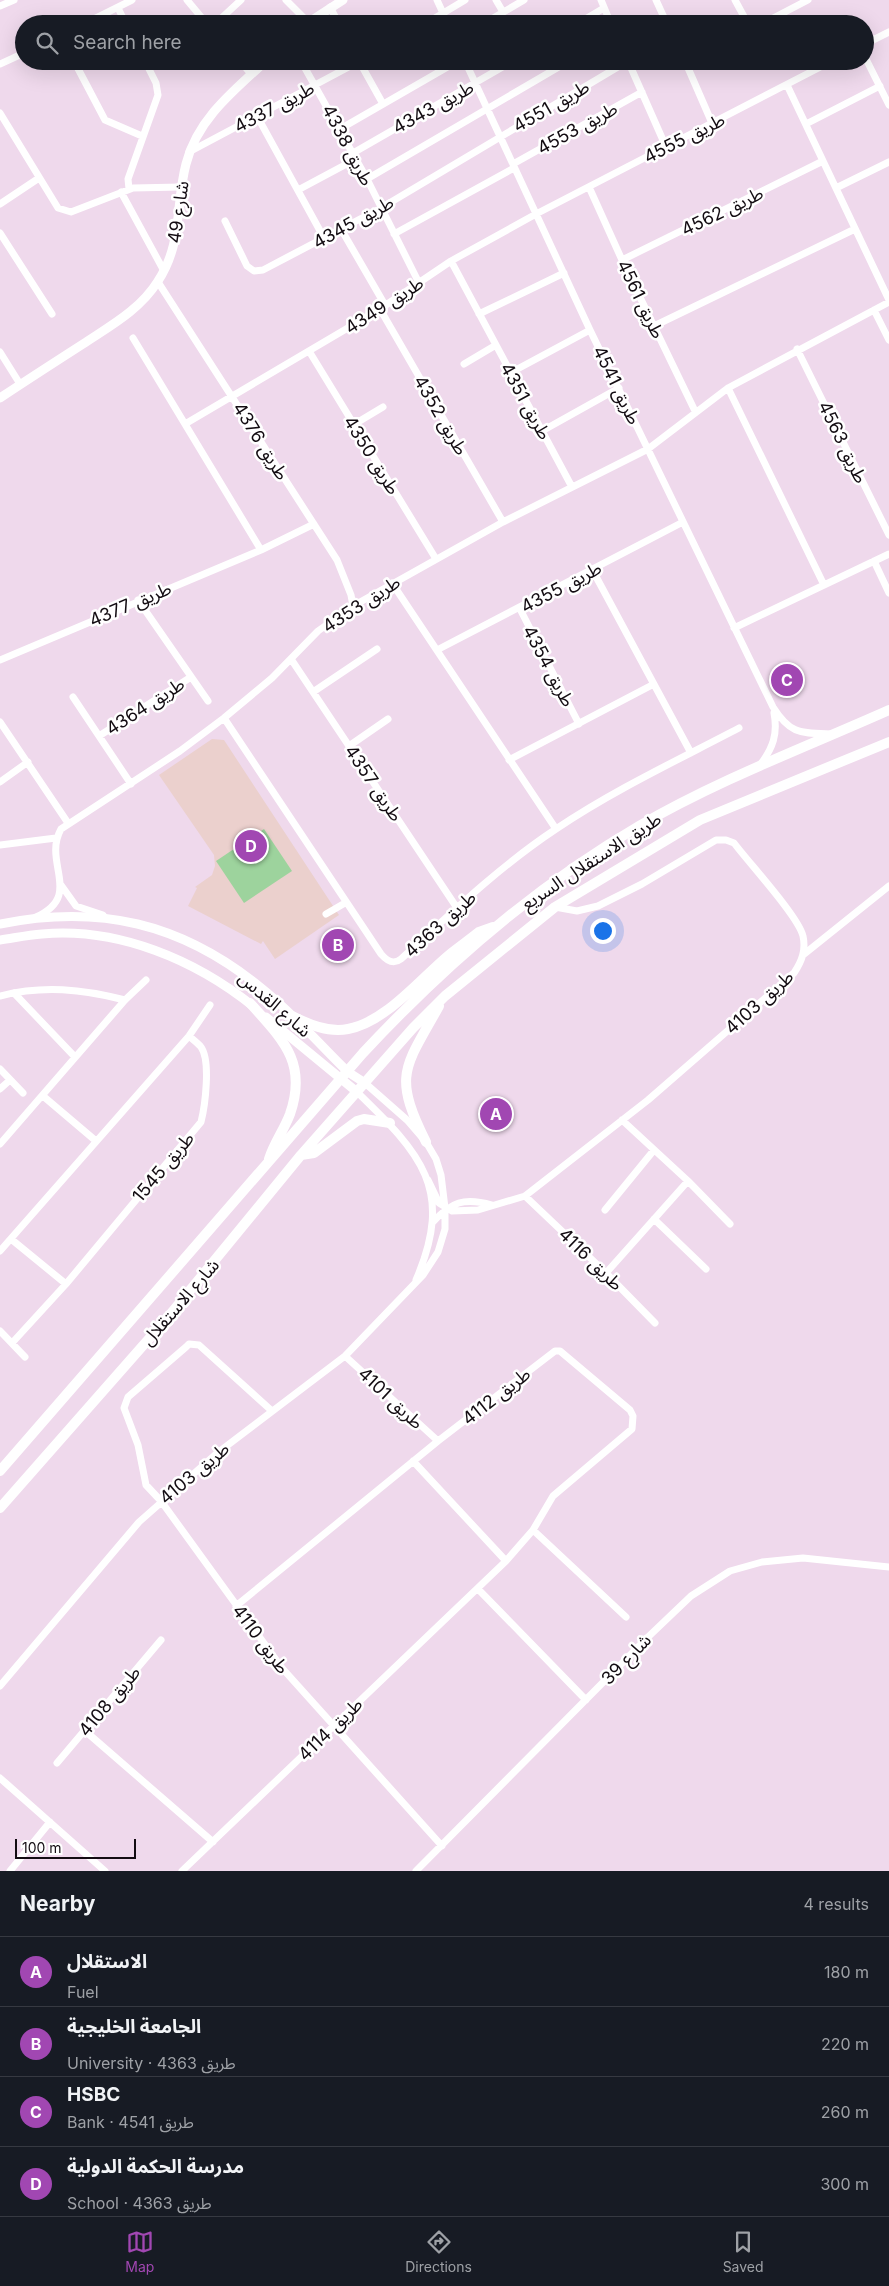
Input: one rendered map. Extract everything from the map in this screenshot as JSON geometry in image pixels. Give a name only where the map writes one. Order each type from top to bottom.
[{"type":"main road","points":[[318,15],[343,0]]},
{"type":"main road","name":"شارع 49","points":[[0,398],[130,312],[158,282],[164,272],[177,238],[182,187],[189,152],[203,124],[256,70]]},
{"type":"main road","name":"طريق الاستقلال السريع","points":[[341,1081],[399,1016],[498,924],[544,889],[639,826],[686,801],[889,710]]},
{"type":"main road","name":"طريق الاستقلال السريع","points":[[358,1092],[413,1028],[445,996],[555,907],[700,820],[889,742]]},
{"type":"main road","name":"شارع القدس","points":[[0,924],[55,915],[113,918],[154,928],[208,952],[260,987],[348,1072],[365,1083]]},
{"type":"main road","points":[[290,1016],[318,1028],[337,1030],[347,1030],[367,1023],[391,1006],[479,932],[498,924]]},
{"type":"main road","name":"شارع القدس","points":[[0,940],[43,934],[81,935],[147,946],[198,968],[250,1003],[341,1081],[358,1092]]},
{"type":"main road","points":[[426,1142],[408,1105],[406,1094],[407,1070],[418,1040],[445,996]]},
{"type":"main road","points":[[250,1003],[289,1050],[295,1070],[295,1092],[291,1112],[273,1147],[267,1165]]},
{"type":"main road","name":"شارع الاستقلال","points":[[0,1471],[341,1081]]},
{"type":"main road","name":"شارع الاستقلال","points":[[0,1508],[169,1316],[301,1155],[358,1092]]},
{"type":"main road","points":[[301,1155],[314,1153],[357,1121],[364,1119],[390,1123]]},
{"type":"street","points":[[0,6],[14,0]]},
{"type":"street","points":[[103,15],[132,0]]},
{"type":"street","points":[[187,0],[200,15]]},
{"type":"street","points":[[225,15],[241,0]]},
{"type":"street","points":[[286,0],[300,15]]},
{"type":"street","points":[[437,0],[443,13]]},
{"type":"street","points":[[440,15],[465,0]]},
{"type":"street","points":[[496,0],[503,12]]},
{"type":"street","points":[[498,15],[524,0]]},
{"type":"street","points":[[601,0],[607,15]]},
{"type":"street","points":[[656,0],[663,15]]},
{"type":"street","points":[[735,0],[743,15]]},
{"type":"street","points":[[779,15],[808,0]]},
{"type":"street","points":[[330,7],[334,15]]},
{"type":"street","points":[[118,8],[122,15]]},
{"type":"street","points":[[592,15],[604,8]]},
{"type":"street","points":[[874,40],[889,32]]},
{"type":"street","points":[[0,64],[15,57]]},
{"type":"street","points":[[79,70],[105,120],[142,136]]},
{"type":"street","points":[[129,189],[128,179],[158,96],[156,83],[150,70]]},
{"type":"street","points":[[248,70],[251,74]]},
{"type":"street","name":"طريق 4338","points":[[306,70],[367,179],[419,283]]},
{"type":"street","name":"طريق 4337","points":[[189,152],[342,70]]},
{"type":"street","points":[[364,70],[383,104]]},
{"type":"street","points":[[340,128],[442,70]]},
{"type":"street","name":"طريق 4541","points":[[469,70],[590,330],[772,707]]},
{"type":"street","name":"طريق 4343","points":[[298,190],[499,70]]},
{"type":"street","name":"طريق 4551","points":[[487,108],[553,70]]},
{"type":"street","name":"طريق 4551","points":[[500,136],[613,70]]},
{"type":"street","points":[[632,70],[666,147]]},
{"type":"street","points":[[689,70],[712,123]]},
{"type":"street","name":"طريق 4555","points":[[536,214],[815,70]]},
{"type":"street","points":[[872,70],[889,105]]},
{"type":"street","points":[[648,449],[695,411],[728,388],[797,349],[889,301],[787,85]]},
{"type":"street","points":[[806,124],[880,86]]},
{"type":"street","name":"طريق 4553","points":[[394,234],[642,92]]},
{"type":"street","name":"طريق 4343","points":[[367,179],[487,108]]},
{"type":"street","points":[[0,112],[58,208],[71,212],[129,189],[182,187]]},
{"type":"street","points":[[257,116],[324,238]]},
{"type":"street","name":"طريق 4345","points":[[225,221],[248,266],[254,271],[263,270],[381,208],[500,136]]},
{"type":"street","name":"طريق 4562","points":[[622,260],[823,161]]},
{"type":"street","points":[[836,188],[889,162]]},
{"type":"street","points":[[0,204],[39,178]]},
{"type":"street","name":"طريق 4561","points":[[589,187],[695,411]]},
{"type":"street","points":[[121,192],[164,272]]},
{"type":"street","name":"طريق 4349","points":[[185,424],[383,307],[451,261],[536,214]]},
{"type":"street","name":"طريق 4352","points":[[341,229],[502,522]]},
{"type":"street","points":[[654,326],[855,230]]},
{"type":"street","points":[[0,233],[52,314]]},
{"type":"street","name":"طريق 4351","points":[[451,261],[572,487]]},
{"type":"street","points":[[480,314],[564,273]]},
{"type":"street","name":"طريق 4376","points":[[158,282],[337,560],[353,606]]},
{"type":"street","points":[[874,310],[889,340]]},
{"type":"street","points":[[510,373],[590,330]]},
{"type":"street","points":[[133,338],[261,550]]},
{"type":"street","points":[[464,364],[496,345]]},
{"type":"street","name":"طريق 4563","points":[[797,349],[889,535]]},
{"type":"street","name":"طريق 4350","points":[[309,351],[436,559]]},
{"type":"street","points":[[0,352],[20,384]]},
{"type":"street","points":[[542,432],[619,388]]},
{"type":"street","points":[[728,388],[824,585]]},
{"type":"street","points":[[353,425],[383,407]]},
{"type":"street","name":"طريق 4353","points":[[56,838],[61,829],[68,823],[131,784],[224,718],[272,678],[318,632],[353,606],[502,522],[648,449]]},
{"type":"street","name":"طريق 4355","points":[[437,650],[520,609],[683,522]]},
{"type":"street","name":"طريق 4377","points":[[0,660],[138,600],[261,550],[314,524]]},
{"type":"street","points":[[734,628],[889,554]]},
{"type":"street","points":[[874,561],[889,593]]},
{"type":"street","points":[[593,571],[691,753]]},
{"type":"street","points":[[392,583],[556,829]]},
{"type":"street","name":"طريق 4364","points":[[138,600],[208,701]]},
{"type":"street","name":"طريق 4354","points":[[520,609],[579,724]]},
{"type":"street","points":[[312,692],[377,649]]},
{"type":"street","name":"طريق 4357","points":[[291,659],[457,908]]},
{"type":"street","name":"طريق 4364","points":[[99,736],[191,677]]},
{"type":"street","name":"طريق 4354","points":[[509,760],[654,684]]},
{"type":"street","name":"طريق 4364","points":[[73,697],[131,784]]},
{"type":"street","points":[[772,707],[789,728],[803,732],[836,734]]},
{"type":"street","points":[[758,769],[769,754],[775,737],[772,707]]},
{"type":"street","name":"طريق 4363","points":[[224,718],[381,954],[388,961],[394,962],[401,959],[493,876],[556,829],[641,779],[740,728]]},
{"type":"street","points":[[349,746],[388,719]]},
{"type":"street","points":[[0,722],[68,823]]},
{"type":"street","points":[[0,782],[28,762]]},
{"type":"street","points":[[0,845],[56,838],[55,854],[60,886],[59,899],[54,906],[36,917]]},
{"type":"street","name":"طريق 4103","points":[[446,1208],[452,1204],[480,1202],[492,1205],[525,1196],[648,1100],[794,973],[803,955],[804,940],[799,926],[734,843],[726,840],[716,840],[598,906],[577,911],[555,907]]},
{"type":"street","points":[[60,886],[69,899],[82,910],[113,918]]},
{"type":"street","points":[[803,955],[889,886]]},
{"type":"street","points":[[326,914],[346,903]]},
{"type":"street","points":[[0,1144],[125,1000],[146,980]]},
{"type":"street","points":[[0,996],[51,990],[89,990],[125,1000]]},
{"type":"street","points":[[14,993],[75,1057]]},
{"type":"street","points":[[0,1251],[189,1036],[210,1005]]},
{"type":"street","name":"طريق 1545","points":[[12,1343],[66,1284],[200,1122],[206,1103],[206,1076],[202,1048],[189,1036]]},
{"type":"street","points":[[0,1069],[22,1093]]},
{"type":"street","points":[[0,1088],[10,1080]]},
{"type":"street","name":"طريق 4103","points":[[0,1686],[139,1522],[161,1500],[272,1411],[345,1356],[413,1286],[438,1252],[445,1229],[446,1208],[441,1175],[426,1142],[407,1120],[365,1083]]},
{"type":"street","name":"طريق 4103","points":[[358,1092],[390,1123],[413,1150],[428,1180],[433,1222],[426,1255],[413,1286]]},
{"type":"street","points":[[43,1096],[96,1141]]},
{"type":"street","points":[[622,1120],[688,1181],[730,1224]]},
{"type":"street","points":[[605,1210],[654,1150]]},
{"type":"street","points":[[428,1180],[439,1203],[446,1208],[433,1222]]},
{"type":"street","points":[[606,1272],[688,1181]]},
{"type":"street","name":"طريق 4116","points":[[525,1196],[606,1272],[655,1323]]},
{"type":"street","points":[[654,1219],[706,1269]]},
{"type":"street","points":[[11,1239],[66,1284]]},
{"type":"street","points":[[0,1331],[26,1357]]},
{"type":"street","name":"طريق 4110","points":[[272,1411],[199,1344],[194,1343],[186,1346],[128,1397],[124,1408],[138,1445],[146,1485],[161,1500],[282,1668],[442,1846]]},
{"type":"street","name":"طريق 4112","points":[[236,1606],[438,1441],[556,1350],[630,1410],[633,1416],[632,1429],[558,1492],[545,1507],[533,1530]]},
{"type":"street","name":"طريق 4101","points":[[345,1356],[438,1441]]},
{"type":"street","points":[[413,1461],[506,1562]]},
{"type":"street","points":[[533,1530],[626,1617]]},
{"type":"street","name":"طريق 4114","points":[[182,1871],[506,1562],[533,1530]]},
{"type":"street","name":"شارع 39","points":[[416,1871],[691,1596],[730,1571],[762,1562],[803,1558],[889,1567]]},
{"type":"street","points":[[478,1589],[586,1700]]},
{"type":"street","name":"طريق 4108","points":[[57,1762],[161,1640]]},
{"type":"street","points":[[84,1730],[213,1842]]},
{"type":"street","points":[[0,1778],[105,1871]]},
{"type":"street","points":[[10,1871],[50,1822]]},
{"type":"shaded area","points":[[212,739],[224,740],[339,915],[275,959],[263,941],[261,944],[188,906],[197,888],[195,887],[212,875],[215,866],[214,855],[159,775]]},
{"type":"green space","points":[[264,829],[292,871],[244,903],[216,861]]},
{"type":"place","name":"HSBC","points":[[787,680]]},
{"type":"place","name":"مدرسة الحكمة الدولية","points":[[251,846]]},
{"type":"place","name":"الجامعة الخليجية","points":[[338,945]]},
{"type":"place","name":"الاستقلال","points":[[496,1114]]}]
